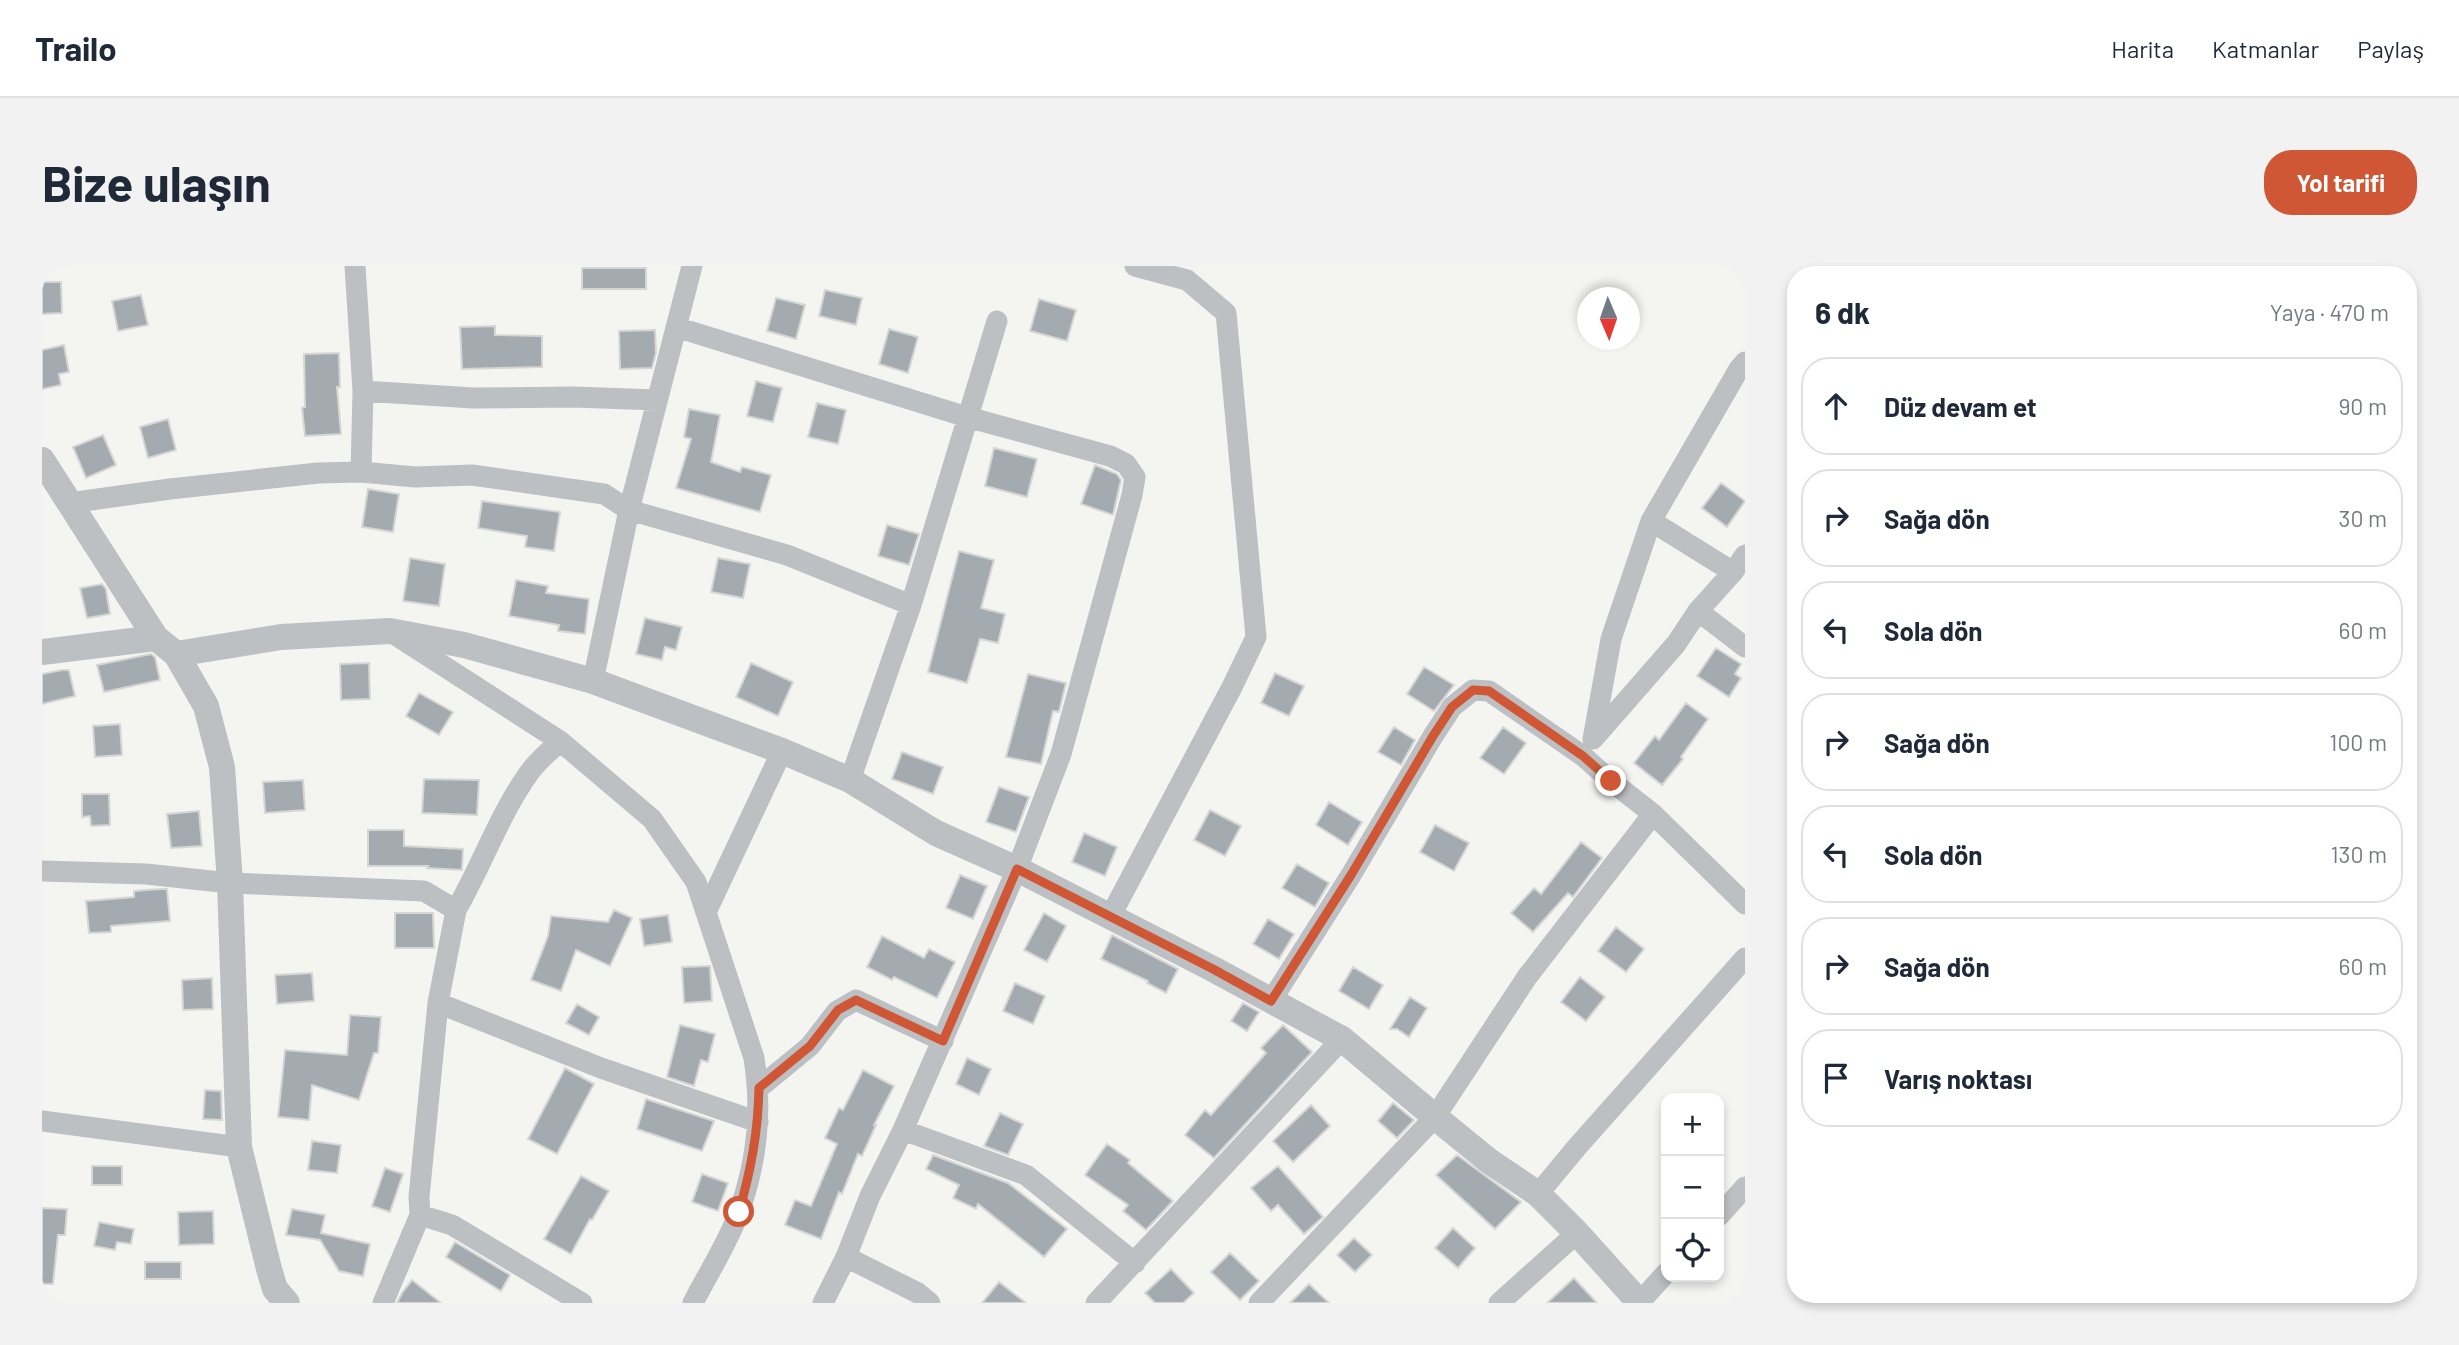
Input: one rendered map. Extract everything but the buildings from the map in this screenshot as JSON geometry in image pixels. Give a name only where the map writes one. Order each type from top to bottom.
[{"type":"street","points":[[355,266],[363,391],[361,472]]},
{"type":"street","points":[[593,681],[629,510],[692,266]]},
{"type":"street","points":[[1110,917],[1233,687],[1256,637],[1226,313],[1187,280],[1135,266]]},
{"type":"street","points":[[850,780],[912,605],[997,321]]},
{"type":"street","points":[[676,327],[967,416],[1110,456],[1126,464],[1135,477],[1061,754],[1017,869],[943,1041],[823,1303]]},
{"type":"street","points":[[1588,747],[1611,639],[1651,521],[1745,362]]},
{"type":"street","points":[[363,391],[473,398],[657,400]]},
{"type":"street","points":[[42,460],[206,706],[222,767],[230,883],[239,1147],[275,1289],[287,1303]]},
{"type":"street","points":[[69,503],[318,473],[361,472],[415,477],[472,475],[604,494],[629,510],[787,555],[912,605]]},
{"type":"street","points":[[1588,747],[1676,644],[1698,611],[1739,563],[1651,521]]},
{"type":"street","points":[[1698,611],[1745,647]]},
{"type":"street","points":[[390,631],[560,741],[652,819],[696,882],[754,1058],[759,1088],[753,1160],[739,1212],[693,1303]]},
{"type":"street","points":[[42,652],[390,631],[464,645],[593,681],[782,751],[850,780],[936,833],[1017,869],[1342,1039],[1489,1161],[1538,1194],[1639,1303],[1661,1279]]},
{"type":"street","points":[[1271,1001],[1351,875],[1439,726],[1452,707],[1473,690],[1489,691],[1588,747],[1611,781],[1653,814],[1745,904]]},
{"type":"street","points":[[383,1303],[419,1215],[438,1003],[456,909],[476,877],[502,819],[530,772],[560,741]]},
{"type":"street","points":[[707,910],[782,751]]},
{"type":"street","points":[[1259,1303],[1435,1117],[1527,977],[1653,814]]},
{"type":"street","points":[[42,871],[146,874],[230,883],[424,891],[456,909]]},
{"type":"street","points":[[1538,1194],[1745,958]]},
{"type":"street","points":[[759,1088],[810,1046],[838,1010],[856,1000],[943,1041]]},
{"type":"street","points":[[438,1003],[601,1069],[758,1122]]},
{"type":"street","points":[[1096,1303],[1342,1039]]},
{"type":"street","points":[[42,1121],[239,1147]]},
{"type":"street","points":[[903,1130],[1026,1175],[1135,1263]]},
{"type":"street","points":[[1724,1210],[1745,1187]]},
{"type":"street","points":[[419,1215],[452,1225],[582,1303]]},
{"type":"street","points":[[1499,1303],[1577,1233]]},
{"type":"street","points":[[846,1257],[918,1293],[930,1303]]},
{"type":"route","points":[[739,1212],[753,1160],[759,1088],[810,1046],[838,1010],[856,1000],[943,1041],[1017,869],[1271,1001],[1351,875],[1433,736],[1452,707],[1473,690],[1489,691],[1524,714],[1583,756],[1611,781]]}]
